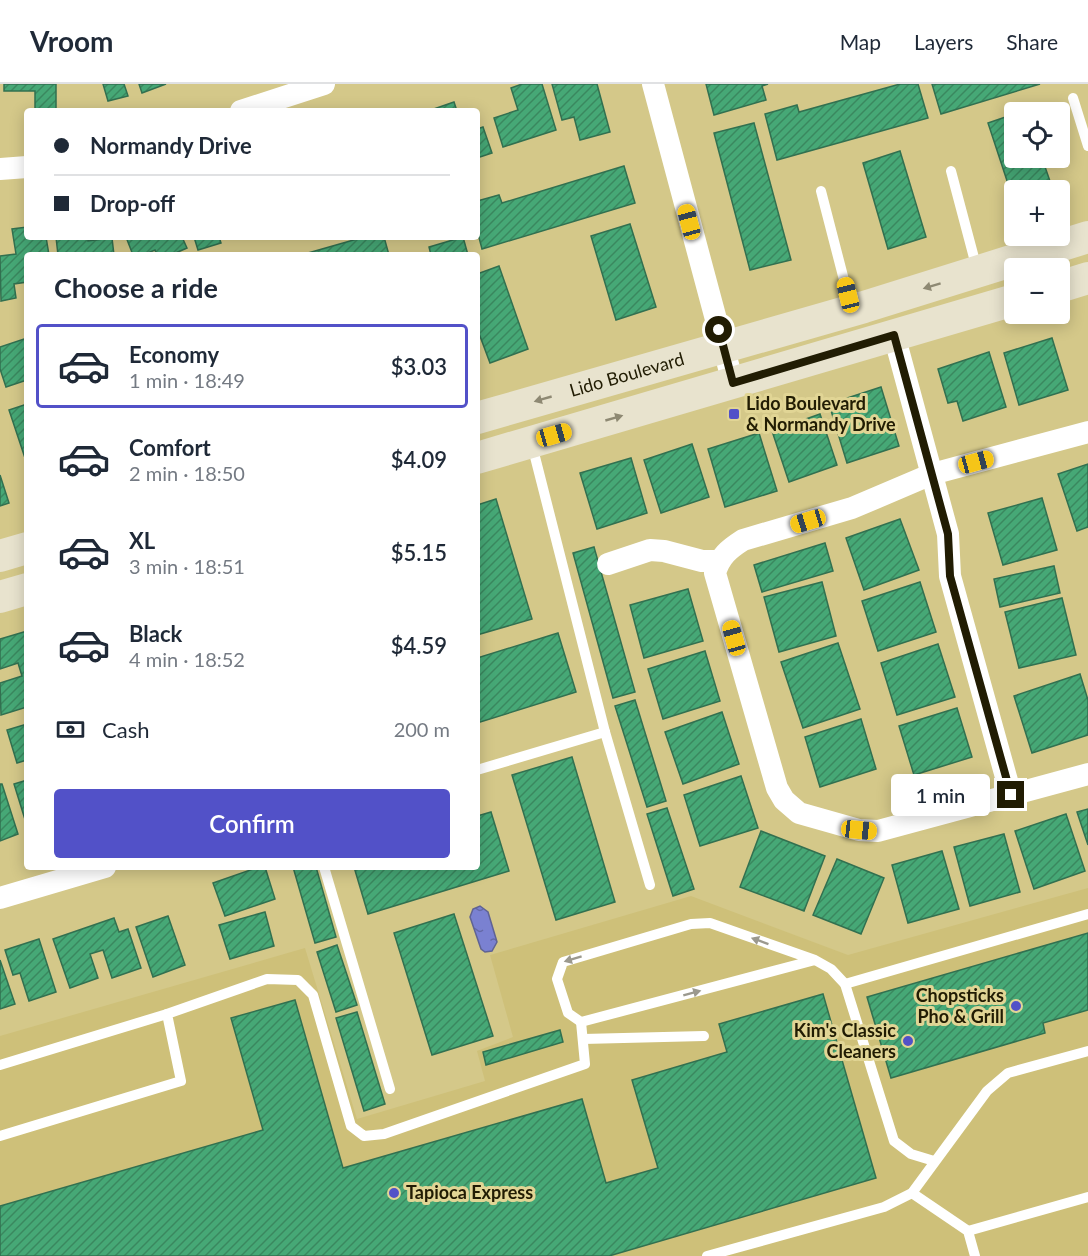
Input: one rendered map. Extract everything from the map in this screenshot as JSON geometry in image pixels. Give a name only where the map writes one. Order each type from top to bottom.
[{"type":"street","points":[[250,108],[324,84]]},
{"type":"street","points":[[652,84],[733,383]]},
{"type":"street","points":[[0,169],[24,167]]},
{"type":"street","name":"Lido Boulevard","points":[[480,417],[852,311],[1088,237]]},
{"type":"street","points":[[1070,284],[1088,278]]},
{"type":"street","name":"Lido Boulevard","points":[[480,457],[1004,303]]},
{"type":"street","points":[[894,335],[948,534],[950,576],[1011,795]]},
{"type":"street","points":[[1088,432],[932,474],[852,508],[743,540],[728,550],[718,561],[715,573],[777,788],[784,800],[799,813],[859,830],[878,831],[1088,774]]},
{"type":"street","points":[[0,556],[24,549]]},
{"type":"street","points":[[608,564],[650,550],[664,551],[702,561],[718,561]]},
{"type":"street","points":[[0,597],[24,590]]},
{"type":"street","points":[[0,898],[95,870]]},
{"type":"lane","points":[[1072,98],[1088,146]]},
{"type":"lane","points":[[951,171],[978,272]]},
{"type":"lane","points":[[821,190],[852,311]]},
{"type":"lane","points":[[532,442],[605,732],[650,885]]},
{"type":"lane","points":[[480,769],[605,732]]},
{"type":"lane","points":[[325,870],[390,1089]]},
{"type":"lane","points":[[845,984],[1088,914]]},
{"type":"lane","points":[[0,1065],[167,1014],[267,979],[298,980],[313,995],[351,1126],[364,1136],[384,1134],[585,1064],[581,1022],[568,1013],[557,979],[562,962],[691,924],[710,923],[815,960],[831,969],[845,984],[894,1141],[911,1154],[934,1161]]},
{"type":"lane","points":[[581,1022],[815,960]]},
{"type":"lane","points":[[0,1136],[182,1081],[167,1014]]},
{"type":"lane","points":[[583,1039],[704,1036]]},
{"type":"lane","points":[[707,1256],[884,1207],[912,1193],[987,1091],[1008,1072],[1088,1051]]},
{"type":"lane","points":[[912,1193],[968,1231],[975,1256]]},
{"type":"lane","points":[[968,1231],[1088,1197]]},
{"type":"shaded area","points":[[1088,888],[1088,1256],[0,1256],[0,1036],[305,948],[357,1119],[485,1081],[477,1051],[513,1037],[490,955],[691,896],[848,955]]},
{"type":"water","points":[[480,906],[488,912],[497,942],[492,951],[485,952],[481,949],[470,917],[473,909]]},
{"type":"building","points":[[4,84],[56,84],[56,108],[35,108],[35,91],[4,91]]},
{"type":"building","points":[[103,84],[124,84],[128,96],[108,101]]},
{"type":"building","points":[[139,84],[166,84],[142,93]]},
{"type":"building","points":[[522,84],[542,84],[556,130],[503,147],[494,118],[518,110],[511,88]]},
{"type":"building","points":[[552,84],[597,84],[610,132],[580,140],[574,117],[562,120]]},
{"type":"building","points":[[706,84],[768,84],[762,86],[766,100],[714,115]]},
{"type":"building","points":[[900,84],[918,84],[928,118],[777,160],[765,114],[797,105],[799,112]]},
{"type":"building","points":[[932,84],[1040,84],[941,114]]},
{"type":"building","points":[[454,102],[456,108],[437,108]]},
{"type":"building","points":[[1004,117],[1004,168],[1045,168],[1050,180],[1007,180],[988,123]]},
{"type":"building","points":[[754,123],[791,260],[750,270],[714,133]]},
{"type":"building","points":[[483,127],[492,153],[480,157],[480,128]]},
{"type":"building","points":[[900,151],[926,237],[888,249],[863,163]]},
{"type":"building","points":[[624,166],[635,203],[482,249],[480,240],[480,200],[499,195],[502,203]]},
{"type":"building","points":[[630,224],[656,307],[616,320],[591,236]]},
{"type":"building","points":[[24,227],[24,240],[46,240],[48,252],[24,252],[24,282],[14,284],[16,298],[1,301],[0,256],[16,254],[12,229]]},
{"type":"building","points":[[56,240],[112,240],[114,252],[58,252]]},
{"type":"building","points":[[127,240],[183,240],[187,248],[178,252],[156,252],[155,250],[132,252]]},
{"type":"building","points":[[195,240],[220,240],[221,243],[198,250]]},
{"type":"building","points":[[354,240],[385,240],[388,252],[312,252]]},
{"type":"building","points":[[453,240],[464,240],[467,252],[430,252],[429,247]]},
{"type":"building","points":[[499,266],[528,349],[490,363],[480,336],[480,273]]},
{"type":"building","points":[[1052,338],[1068,390],[1019,405],[1004,353]]},
{"type":"building","points":[[24,339],[24,381],[6,387],[0,369],[0,347]]},
{"type":"building","points":[[989,352],[1006,407],[963,421],[957,401],[948,403],[938,369]]},
{"type":"building","points":[[881,387],[899,446],[847,463],[829,404]]},
{"type":"building","points":[[24,405],[24,455],[9,410]]},
{"type":"building","points":[[820,414],[837,465],[789,482],[772,431]]},
{"type":"building","points":[[759,433],[777,491],[725,507],[708,449]]},
{"type":"building","points":[[692,444],[709,497],[661,513],[644,460]]},
{"type":"building","points":[[631,458],[647,513],[597,529],[580,473]]},
{"type":"building","points":[[1088,464],[1088,527],[1077,531],[1058,474]]},
{"type":"building","points":[[0,475],[9,503],[0,506]]},
{"type":"building","points":[[1042,498],[1057,550],[1003,565],[988,513]]},
{"type":"building","points":[[496,499],[532,619],[480,634],[480,504]]},
{"type":"building","points":[[900,519],[919,570],[864,590],[846,538]]},
{"type":"building","points":[[825,543],[833,571],[762,592],[754,565]]},
{"type":"building","points":[[594,547],[635,692],[613,698],[573,553]]},
{"type":"building","points":[[1054,566],[1060,593],[1000,607],[994,579]]},
{"type":"building","points":[[822,582],[836,636],[779,652],[764,597]]},
{"type":"building","points":[[920,582],[936,632],[878,651],[862,601]]},
{"type":"building","points":[[688,589],[703,641],[644,658],[630,605]]},
{"type":"building","points":[[1062,598],[1076,655],[1019,668],[1005,612]]},
{"type":"building","points":[[24,632],[24,708],[1,715],[0,683],[22,676],[18,663],[0,669],[0,639]]},
{"type":"building","points":[[558,633],[576,692],[480,722],[480,657]]},
{"type":"building","points":[[838,643],[860,709],[803,728],[781,662]]},
{"type":"building","points":[[938,644],[955,697],[897,715],[881,663]]},
{"type":"building","points":[[705,651],[720,701],[663,719],[648,669]]},
{"type":"building","points":[[1080,674],[1088,700],[1088,735],[1032,753],[1014,696]]},
{"type":"building","points":[[635,700],[666,801],[647,807],[615,706]]},
{"type":"building","points":[[957,708],[972,757],[914,775],[899,726]]},
{"type":"building","points":[[722,712],[739,764],[683,784],[665,732]]},
{"type":"building","points":[[861,719],[876,769],[820,787],[805,737]]},
{"type":"building","points":[[24,725],[24,761],[17,763],[7,730]]},
{"type":"building","points":[[572,757],[615,902],[556,920],[512,775]]},
{"type":"building","points":[[741,776],[758,828],[700,846],[684,795]]},
{"type":"building","points":[[24,781],[24,816],[14,784]]},
{"type":"building","points":[[0,784],[2,784],[18,834],[0,841]]},
{"type":"building","points":[[667,808],[694,889],[673,896],[647,814]]},
{"type":"building","points":[[1088,809],[1088,845],[1077,812]]},
{"type":"building","points":[[491,812],[509,871],[368,914],[355,870],[480,870],[480,815]]},
{"type":"building","points":[[1066,814],[1085,871],[1034,889],[1015,831]]},
{"type":"building","points":[[761,831],[825,856],[804,911],[740,887]]},
{"type":"building","points":[[1004,834],[1020,892],[970,906],[954,847]]},
{"type":"building","points":[[942,851],[959,909],[908,923],[892,865]]},
{"type":"building","points":[[837,859],[884,878],[861,934],[813,915]]},
{"type":"building","points":[[250,870],[266,870],[275,899],[225,916],[213,883]]},
{"type":"building","points":[[294,870],[317,870],[336,937],[315,943]]},
{"type":"building","points":[[265,912],[274,946],[230,959],[219,925]]},
{"type":"building","points":[[454,914],[493,1036],[432,1055],[394,933]]},
{"type":"building","points":[[168,916],[185,965],[153,977],[136,927]]},
{"type":"building","points":[[114,918],[119,932],[128,929],[141,968],[112,978],[103,950],[90,954],[98,978],[70,988],[53,939]]},
{"type":"building","points":[[1088,933],[1088,1010],[1043,1023],[1045,1033],[891,1078],[867,997]]},
{"type":"building","points":[[39,939],[56,992],[29,1001],[20,973],[13,975],[5,950]]},
{"type":"building","points":[[337,945],[357,1005],[336,1012],[317,952]]},
{"type":"building","points":[[0,960],[15,1004],[0,1009]]},
{"type":"building","points":[[823,994],[876,1178],[609,1256],[0,1256],[0,1206],[263,1130],[231,1018],[295,1000],[343,1168],[582,1099],[606,1183],[658,1168],[632,1080],[727,1052],[719,1024]]},
{"type":"building","points":[[357,1012],[385,1104],[364,1111],[336,1018]]},
{"type":"building","points":[[560,1030],[563,1042],[486,1065],[483,1052]]},
{"type":"place","name":"Lido Boulevard & Normandy Drive","points":[[734,414]]},
{"type":"place","name":"Chopsticks Pho & Grill","points":[[1016,1006]]},
{"type":"place","name":"Kim's Classic Cleaners","points":[[908,1041]]},
{"type":"place","name":"Tapioca Express","points":[[394,1193]]},
{"type":"route","points":[[719,330],[733,383],[894,335],[948,534],[950,576],[1011,795]]}]
